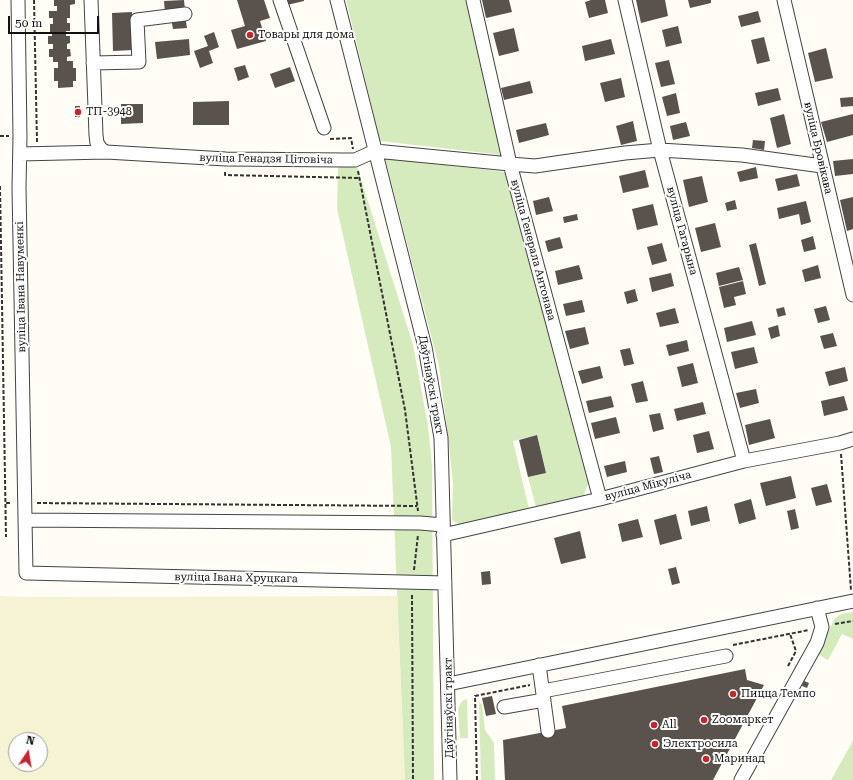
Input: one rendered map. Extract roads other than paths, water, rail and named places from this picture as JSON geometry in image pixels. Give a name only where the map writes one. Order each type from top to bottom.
[{"type":"street","name":"вуліца Івана Навуменкі","points":[[18,0],[19,188],[26,573]]},
{"type":"street","points":[[91,0],[96,135],[97,143],[101,149],[106,152]]},
{"type":"street","points":[[280,0],[324,128]]},
{"type":"street","name":"Даўгінаўскі тракт","points":[[337,0],[425,346],[441,438],[450,780]]},
{"type":"street","name":"вуліца Генерала Антонава","points":[[473,0],[510,164],[600,499]]},
{"type":"street","name":"вуліца Гагарына","points":[[625,0],[660,150],[744,461]]},
{"type":"street","name":"вуліца Бровікава","points":[[784,0],[853,295]]},
{"type":"street","points":[[93,63],[139,62],[137,20],[185,14]]},
{"type":"street","name":"вуліца Генадзя Цітовіча","points":[[20,154],[106,152],[226,159],[355,160],[375,151],[535,166],[625,153],[660,150],[742,155],[822,166]]},
{"type":"street","name":"вуліца Мікуліча","points":[[25,520],[420,523],[443,530],[600,499],[744,461],[840,443],[853,439]]},
{"type":"street","name":"вуліца Івана Хруцкага","points":[[26,573],[445,583]]},
{"type":"street","points":[[448,684],[852,601]]},
{"type":"street","points":[[741,780],[817,643],[822,627],[816,608]]},
{"type":"street","points":[[504,708],[543,695],[726,656]]},
{"type":"street","points":[[539,666],[548,731]]},
{"type":"place","name":"Товары для дома","points":[[250,35]]},
{"type":"place","name":"ТП-3948","points":[[78,112]]},
{"type":"place","name":"Пицца Темпо","points":[[733,694]]},
{"type":"place","name":"Zooмаркет","points":[[704,720]]},
{"type":"place","name":"All","points":[[654,725]]},
{"type":"place","name":"Электросила","points":[[655,744]]},
{"type":"place","name":"Маринад","points":[[706,759]]}]
